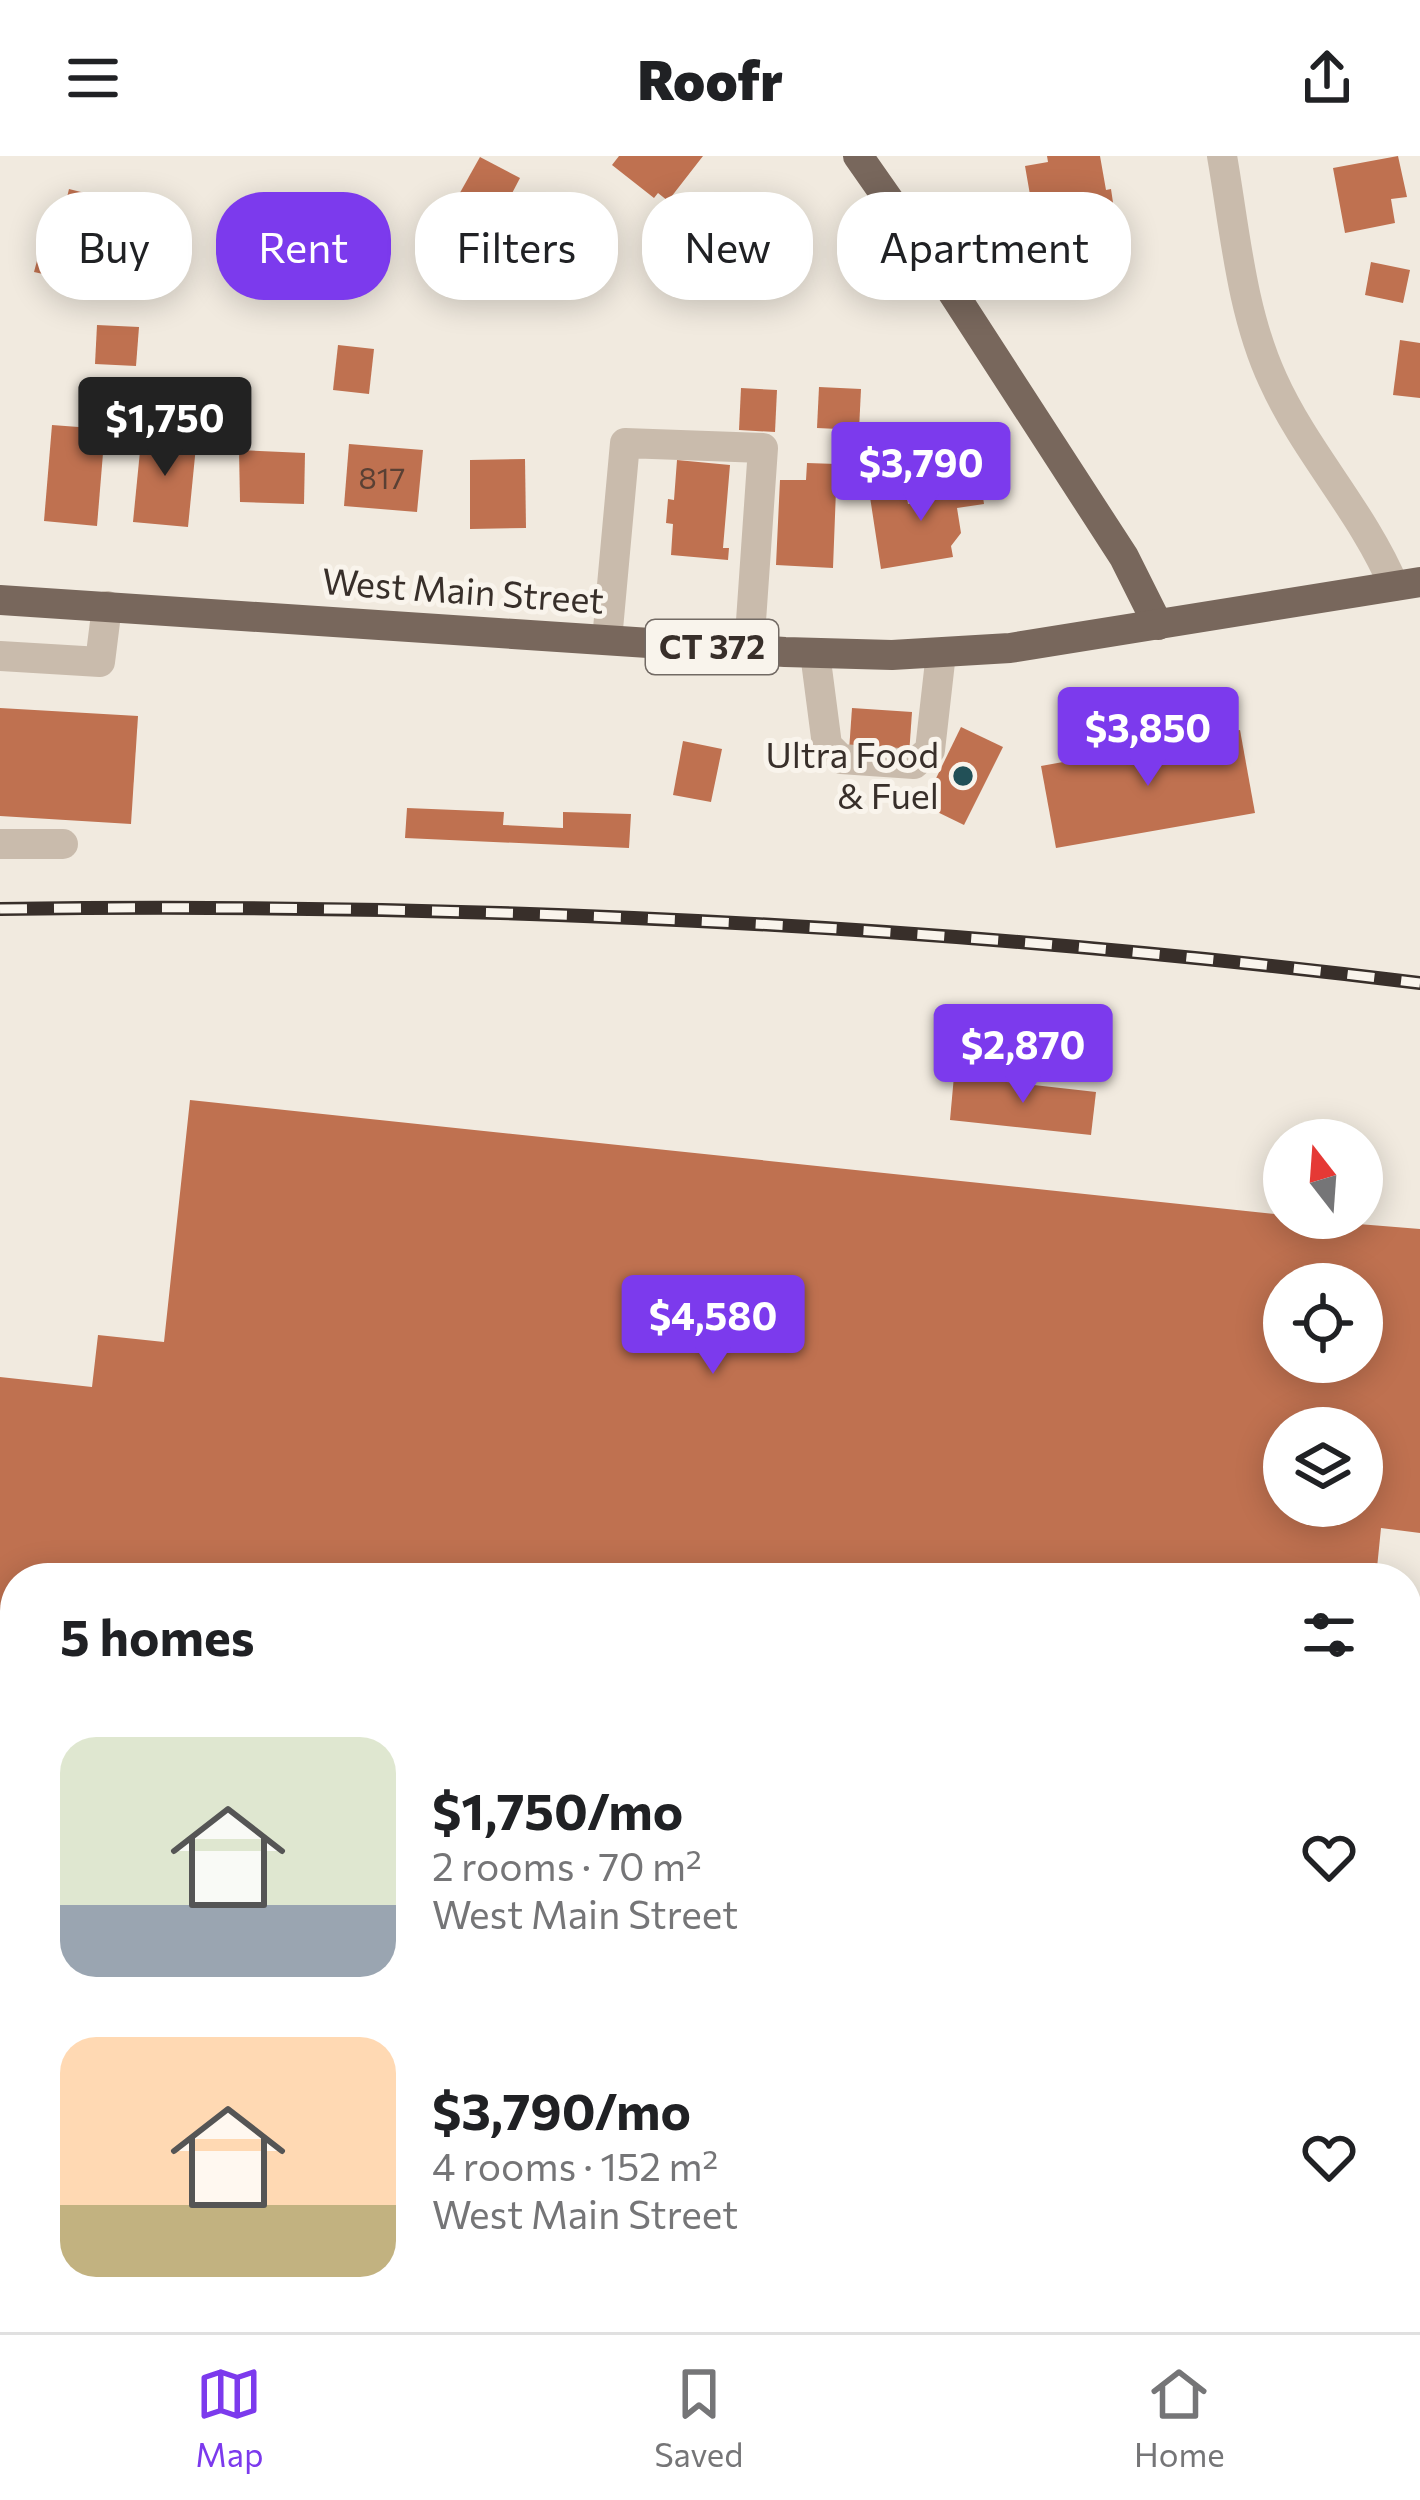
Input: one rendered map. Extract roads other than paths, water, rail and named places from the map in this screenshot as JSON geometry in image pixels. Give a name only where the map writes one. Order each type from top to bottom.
[{"type":"main road","points":[[858,156],[1124,556],[1159,625]]},
{"type":"main road","name":"West Main Street","points":[[0,600],[749,650],[941,653],[1036,644],[1407,584]]},
{"type":"street","points":[[1222,156],[1255,334],[1267,367],[1300,429],[1407,584]]},
{"type":"street","points":[[607,640],[625,443],[763,448],[749,650]]},
{"type":"street","points":[[0,656],[100,662],[107,606]]},
{"type":"street","points":[[814,653],[827,745],[842,759],[914,764],[929,750],[941,653]]},
{"type":"street","points":[[0,844],[63,844]]},
{"type":"railway","points":[[0,909],[356,909],[711,922],[1066,946],[1420,983]]},
{"type":"place","name":"Ultra Food & Fuel","points":[[963,776]]}]
